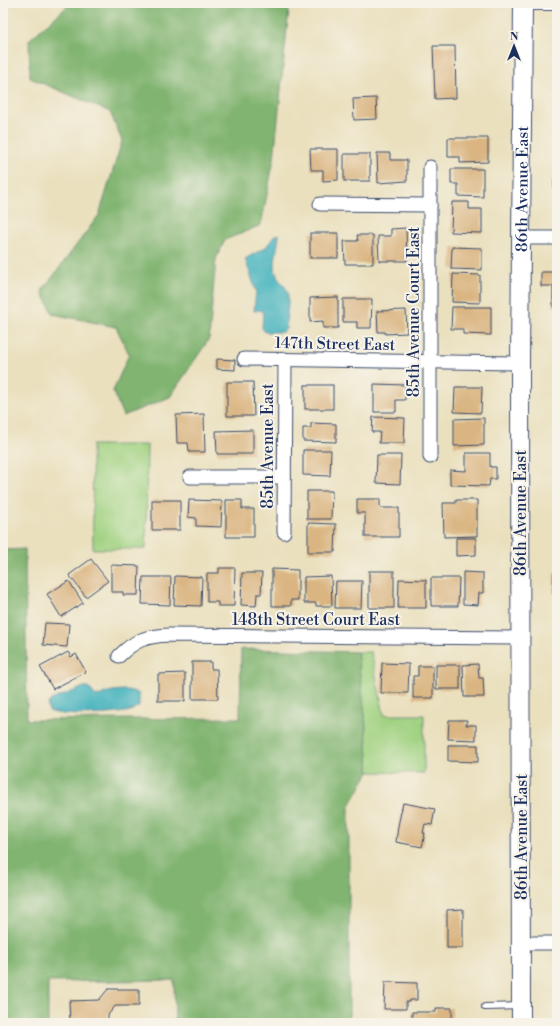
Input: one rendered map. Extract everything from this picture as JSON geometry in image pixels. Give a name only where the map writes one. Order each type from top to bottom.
[{"type":"street","name":"86th Avenue East","points":[[521,1014],[520,363],[523,5]]},
{"type":"street","name":"85th Avenue Court East","points":[[430,167],[430,457]]},
{"type":"street","points":[[320,204],[430,205]]},
{"type":"street","points":[[522,238],[557,238]]},
{"type":"street","name":"147th Street East","points":[[244,359],[520,363]]},
{"type":"street","name":"85th Avenue East","points":[[284,532],[285,359]]},
{"type":"street","points":[[190,477],[284,477]]},
{"type":"street","name":"148th Street Court East","points":[[119,656],[129,646],[140,640],[155,635],[520,638]]},
{"type":"street","points":[[522,943],[557,943]]},
{"type":"lane","points":[[523,5],[557,7]]},
{"type":"lane","points":[[485,1007],[521,1014]]},
{"type":"green space","points":[[71,3],[280,3],[289,9],[274,159],[261,225],[225,240],[216,259],[209,339],[170,397],[123,416],[113,391],[129,354],[116,327],[53,314],[42,291],[99,215],[122,141],[110,112],[30,78],[29,40]]},
{"type":"green space","points":[[92,445],[147,445],[146,549],[93,549]]},
{"type":"green space","points":[[25,549],[27,720],[240,718],[241,649],[357,652],[365,715],[369,772],[349,807],[349,1023],[175,1023],[174,980],[48,982],[48,1023],[3,1023],[3,550]]},
{"type":"green space","points":[[357,652],[371,652],[384,715],[424,715],[424,773],[369,772],[365,715]]},
{"type":"water","points":[[279,234],[275,267],[277,276],[288,294],[286,329],[283,332],[265,332],[262,328],[263,312],[260,310],[254,311],[256,291],[245,259],[266,247],[275,235]]},
{"type":"water","points":[[84,687],[88,687],[96,696],[120,690],[136,692],[139,694],[139,706],[130,711],[102,714],[77,715],[49,711],[48,706],[51,700]]},
{"type":"building","points":[[433,46],[455,46],[456,98],[435,99]]},
{"type":"building","points":[[376,98],[377,119],[354,120],[353,99]]},
{"type":"building","points":[[448,138],[488,138],[488,162],[460,163],[460,157],[448,157]]},
{"type":"building","points":[[310,149],[338,149],[338,180],[323,181],[323,170],[311,170]]},
{"type":"building","points":[[377,153],[390,153],[390,160],[407,160],[407,181],[378,183]]},
{"type":"building","points":[[344,154],[370,154],[370,181],[344,181]]},
{"type":"building","points":[[451,169],[483,169],[483,197],[458,196],[458,184],[451,184]]},
{"type":"building","points":[[554,179],[557,179],[557,203],[554,203]]},
{"type":"building","points":[[452,202],[469,202],[469,209],[482,209],[482,233],[451,232]]},
{"type":"building","points":[[406,228],[407,261],[379,261],[378,236],[391,236],[391,229]]},
{"type":"building","points":[[310,233],[338,233],[338,258],[310,258]]},
{"type":"building","points":[[357,235],[373,235],[373,264],[345,264],[344,241],[358,241]]},
{"type":"building","points":[[452,247],[482,248],[482,270],[451,269]]},
{"type":"building","points":[[541,272],[557,272],[557,307],[553,307],[553,286],[541,286]]},
{"type":"building","points":[[453,274],[480,275],[480,303],[452,302]]},
{"type":"building","points":[[338,297],[338,328],[323,328],[323,321],[310,322],[310,298]]},
{"type":"building","points":[[343,299],[372,299],[371,328],[357,328],[357,322],[343,322]]},
{"type":"building","points":[[452,307],[491,307],[491,335],[463,334],[463,329],[451,329]]},
{"type":"building","points":[[406,310],[407,333],[385,334],[385,332],[378,332],[377,311]]},
{"type":"building","points":[[217,359],[235,360],[235,370],[217,369]]},
{"type":"building","points":[[227,382],[253,382],[254,416],[227,416]]},
{"type":"building","points":[[374,384],[405,385],[405,400],[396,400],[396,412],[374,412]]},
{"type":"building","points":[[305,385],[333,385],[333,409],[305,409]]},
{"type":"building","points":[[455,387],[482,387],[481,413],[454,412]]},
{"type":"building","points":[[204,414],[205,452],[189,452],[188,443],[177,443],[176,415]]},
{"type":"building","points":[[373,417],[405,418],[404,443],[379,443],[380,432],[372,432]]},
{"type":"building","points":[[484,418],[484,445],[454,446],[454,419]]},
{"type":"building","points":[[311,423],[336,424],[336,442],[303,441],[303,428],[311,428]]},
{"type":"building","points":[[253,430],[253,454],[217,454],[216,431]]},
{"type":"building","points":[[303,450],[331,450],[330,476],[303,475]]},
{"type":"building","points":[[466,453],[490,453],[490,467],[496,467],[496,479],[490,479],[489,486],[450,485],[450,470],[466,471]]},
{"type":"building","points":[[377,455],[401,455],[400,484],[376,483]]},
{"type":"building","points":[[307,491],[332,491],[331,519],[307,519]]},
{"type":"building","points":[[357,499],[380,499],[380,508],[399,508],[399,537],[365,537],[365,513],[357,513]]},
{"type":"building","points":[[152,500],[180,500],[180,530],[152,530]]},
{"type":"building","points":[[189,500],[222,501],[221,527],[196,526],[196,518],[188,517]]},
{"type":"building","points":[[226,500],[242,500],[242,509],[254,509],[254,537],[226,537]]},
{"type":"building","points":[[456,500],[477,500],[477,536],[444,537],[443,503],[456,503]]},
{"type":"building","points":[[308,523],[336,524],[335,552],[308,552]]},
{"type":"building","points":[[456,538],[476,538],[476,555],[456,556]]},
{"type":"building","points":[[91,559],[108,581],[86,597],[69,575]]},
{"type":"building","points":[[111,565],[139,566],[138,595],[123,595],[123,592],[111,592]]},
{"type":"building","points":[[219,568],[235,568],[234,606],[218,606],[218,602],[207,602],[207,573],[219,573]]},
{"type":"building","points":[[272,569],[298,570],[298,600],[291,600],[291,606],[272,606]]},
{"type":"building","points":[[369,571],[394,571],[394,608],[369,608]]},
{"type":"building","points":[[463,572],[483,573],[483,593],[479,593],[478,605],[463,604]]},
{"type":"building","points":[[242,573],[262,573],[261,594],[257,594],[256,606],[241,605]]},
{"type":"building","points":[[554,573],[557,573],[557,593],[553,593]]},
{"type":"building","points":[[175,576],[202,577],[201,606],[174,605]]},
{"type":"building","points":[[331,576],[332,606],[316,606],[316,603],[304,603],[304,577]]},
{"type":"building","points":[[143,577],[171,577],[170,605],[142,604]]},
{"type":"building","points":[[431,578],[459,578],[458,606],[431,606]]},
{"type":"building","points":[[399,579],[426,580],[426,608],[398,608]]},
{"type":"building","points":[[69,581],[83,603],[61,617],[47,594]]},
{"type":"building","points":[[336,581],[362,581],[361,608],[335,608]]},
{"type":"building","points":[[45,623],[69,624],[67,647],[43,645]]},
{"type":"building","points":[[68,652],[71,657],[76,654],[86,672],[53,689],[40,667]]},
{"type":"building","points":[[192,662],[211,662],[211,669],[217,669],[218,699],[192,699]]},
{"type":"building","points":[[382,663],[409,664],[408,693],[381,693]]},
{"type":"building","points":[[478,664],[479,678],[483,678],[484,697],[464,697],[463,665]]},
{"type":"building","points":[[436,665],[460,665],[460,689],[436,689]]},
{"type":"building","points":[[418,666],[433,666],[433,698],[413,698],[413,676],[418,676]]},
{"type":"building","points":[[185,673],[185,701],[158,701],[158,674]]},
{"type":"building","points":[[555,704],[557,704],[557,735],[554,735]]},
{"type":"building","points":[[449,720],[467,720],[466,725],[476,725],[476,740],[448,739]]},
{"type":"building","points":[[448,745],[478,745],[478,762],[448,761]]},
{"type":"building","points":[[403,803],[435,809],[432,825],[425,824],[422,847],[396,842]]},
{"type":"building","points":[[555,832],[557,832],[557,859],[554,859]]},
{"type":"building","points":[[463,909],[463,948],[447,948],[447,910]]},
{"type":"building","points":[[385,982],[417,983],[417,1000],[410,1000],[409,1002],[406,1002],[406,1009],[384,1009]]},
{"type":"building","points":[[108,989],[139,989],[139,1006],[115,1006],[108,1015],[108,1023],[70,1023],[69,1001],[99,1000]]},
{"type":"building","points":[[436,1008],[452,1008],[452,1023],[412,1023],[412,1012],[436,1012]]}]
